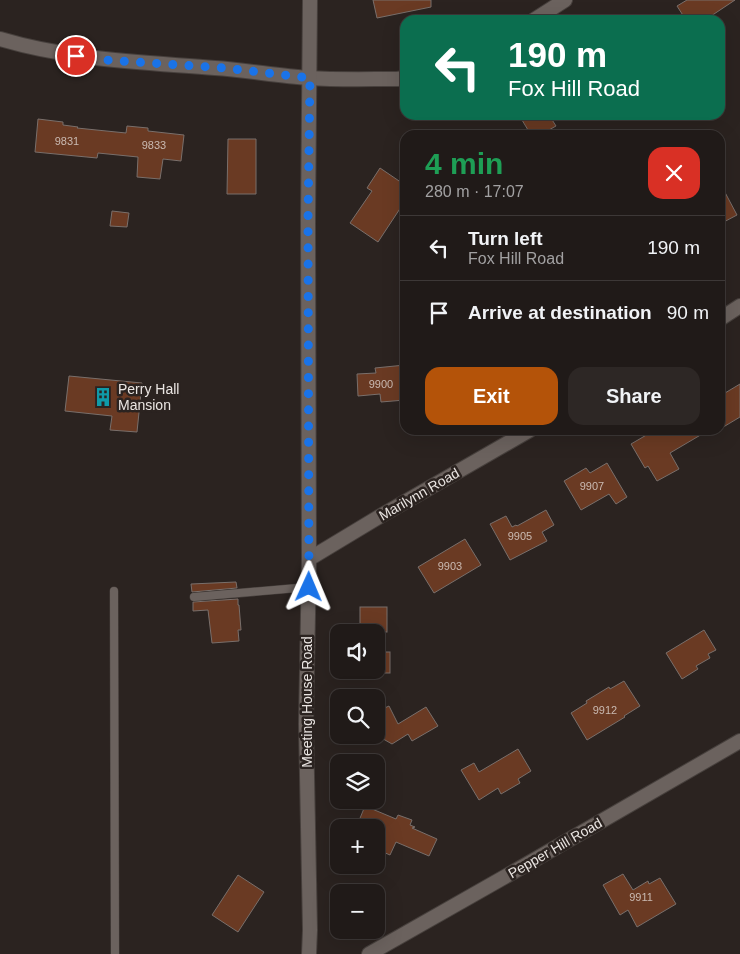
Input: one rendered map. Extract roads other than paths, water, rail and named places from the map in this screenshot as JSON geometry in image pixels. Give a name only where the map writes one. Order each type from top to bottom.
[{"type":"street","name":"Meeting House Road","points":[[309,954],[306,724],[309,587],[310,0]]},
{"type":"street","points":[[542,15],[565,0]]},
{"type":"street","points":[[0,39],[24,46],[106,60],[225,68],[310,78],[400,79]]},
{"type":"street","points":[[725,315],[740,306]]},
{"type":"street","name":"Marilynn Road","points":[[309,560],[377,518],[521,435]]},
{"type":"street","name":"Pepper Hill Road","points":[[369,954],[740,741]]},
{"type":"lane","points":[[194,597],[309,587]]},
{"type":"lane","points":[[114,591],[115,954]]},
{"type":"place","name":"Perry Hall Mansion","points":[[103,397]]}]
